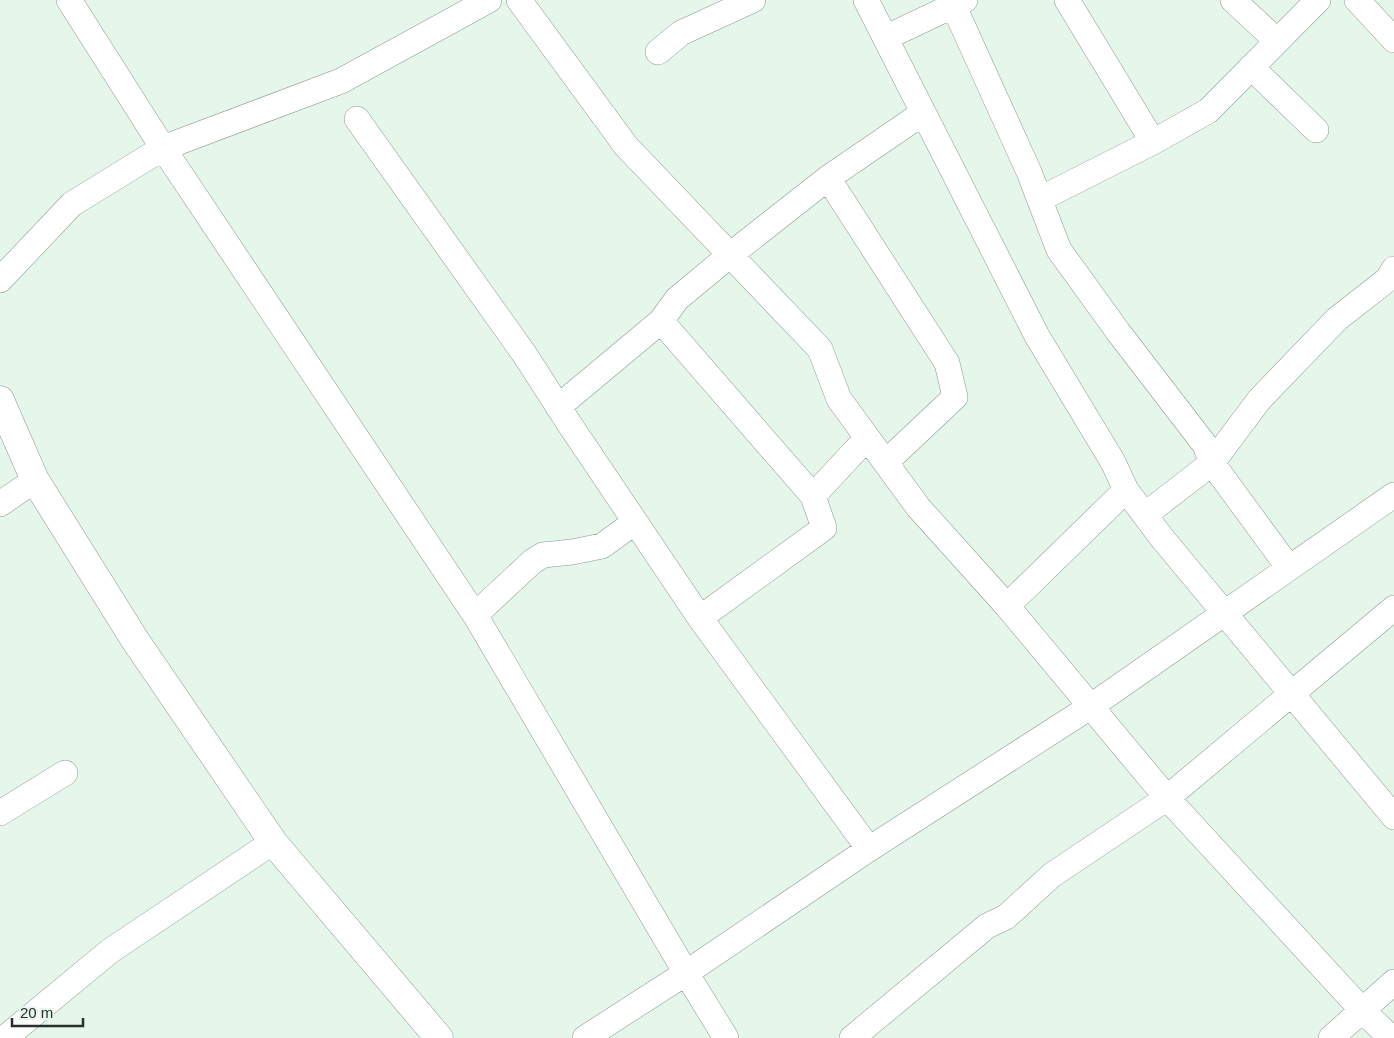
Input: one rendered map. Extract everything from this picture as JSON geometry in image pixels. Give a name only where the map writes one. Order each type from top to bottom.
[{"type":"main road","points":[[0,400],[35,480],[135,640],[273,842],[439,1038]]},
{"type":"street","points":[[69,0],[163,148],[475,615],[726,1038]]},
{"type":"street","points":[[0,280],[72,204],[163,148],[342,81],[489,0]]},
{"type":"street","points":[[519,0],[626,146],[820,349],[839,399],[918,507],[1007,606],[1167,798],[1362,1010],[1391,1038]]},
{"type":"street","points":[[658,52],[682,33],[753,0]]},
{"type":"street","points":[[866,0],[1037,336],[1113,462],[1126,490],[1162,538],[1394,816]]},
{"type":"street","points":[[1067,0],[1153,142]]},
{"type":"street","points":[[1233,0],[1277,41]]},
{"type":"street","points":[[1040,199],[1153,142],[1208,111],[1318,0]]},
{"type":"street","points":[[1357,0],[1394,40]]},
{"type":"street","points":[[885,38],[957,2],[1060,250],[1119,334],[1205,445],[1212,463],[1289,568]]},
{"type":"street","points":[[1252,67],[1316,130]]},
{"type":"street","points":[[558,407],[661,321],[677,299],[730,255],[828,178],[923,113]]},
{"type":"street","points":[[357,119],[525,355],[700,618],[869,849]]},
{"type":"street","points":[[828,178],[947,364],[955,397],[886,462]]},
{"type":"street","points":[[1154,507],[1212,463],[1259,400],[1337,319],[1388,279],[1394,269]]},
{"type":"street","points":[[661,321],[813,496],[824,528],[700,618]]},
{"type":"street","points":[[813,496],[867,438]]},
{"type":"street","points":[[0,504],[35,480]]},
{"type":"street","points":[[1007,606],[1126,490]]},
{"type":"street","points":[[585,1038],[686,973],[869,849],[1090,707],[1394,494]]},
{"type":"street","points":[[475,615],[533,561],[542,555],[602,546],[635,522]]},
{"type":"street","points":[[852,1038],[986,926],[1006,917],[1052,875],[1167,798],[1394,608]]},
{"type":"street","points":[[0,813],[64,774]]},
{"type":"street","points":[[4,1035],[110,951],[273,842]]},
{"type":"street","points":[[1331,1038],[1394,982]]}]
